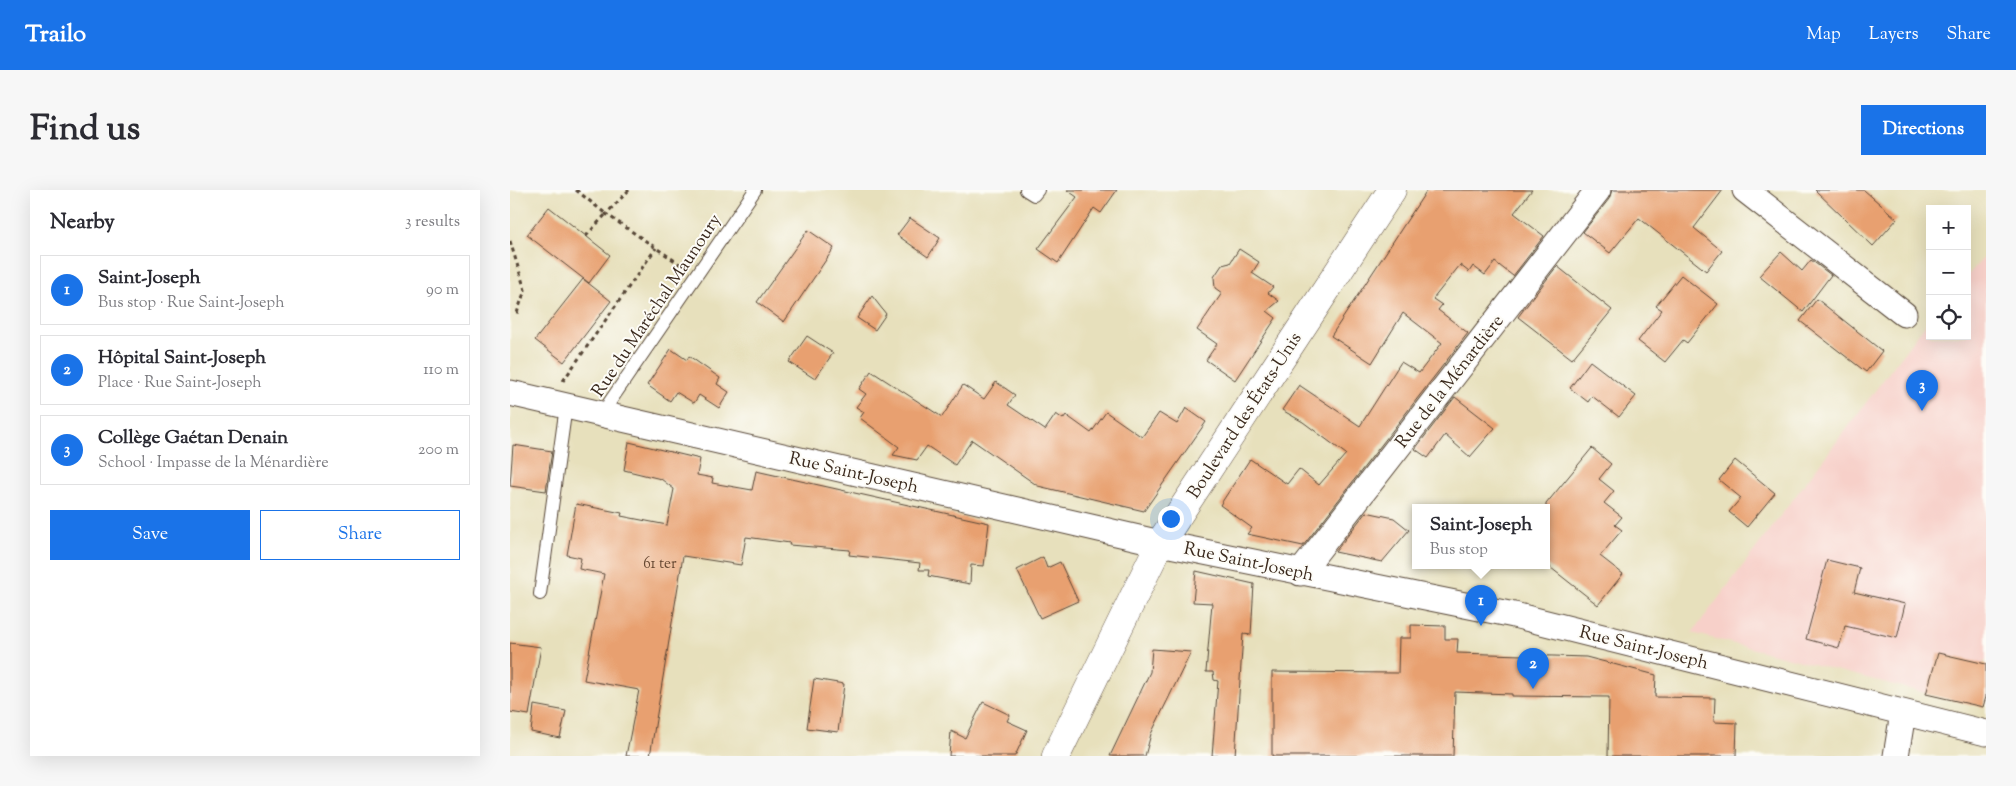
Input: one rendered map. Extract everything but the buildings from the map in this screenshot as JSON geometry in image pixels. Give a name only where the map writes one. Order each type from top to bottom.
[{"type":"street","name":"Boulevard des États-Unis","points":[[1056,756],[1160,543],[1392,190]]},
{"type":"street","name":"Rue de la Ménardière","points":[[1300,572],[1598,190]]},
{"type":"street","points":[[1745,190],[1904,314]]},
{"type":"street","name":"Rue Saint-Joseph","points":[[510,393],[1160,543],[1514,615],[1986,734]]},
{"type":"street","points":[[1896,756],[1903,713]]},
{"type":"lane","name":"Rue du Maréchal Maunoury","points":[[605,414],[608,403],[755,190]]},
{"type":"lane","points":[[1026,190],[1034,195],[1038,190]]},
{"type":"lane","points":[[540,594],[558,404]]},
{"type":"path","points":[[576,190],[606,214],[696,276]]},
{"type":"path","points":[[586,236],[629,190]]},
{"type":"path","points":[[510,241],[525,290],[516,316]]},
{"type":"path","points":[[558,404],[656,248]]},
{"type":"shaded area","points":[[1986,255],[1986,660],[1948,699],[1692,633],[1926,323],[1926,340],[1971,340],[1971,272]]},
{"type":"place","name":"Collège Gaétan Denain","points":[[1922,411]]},
{"type":"place","name":"Saint-Joseph","points":[[1481,626]]},
{"type":"place","name":"Hôpital Saint-Joseph","points":[[1533,689]]}]
